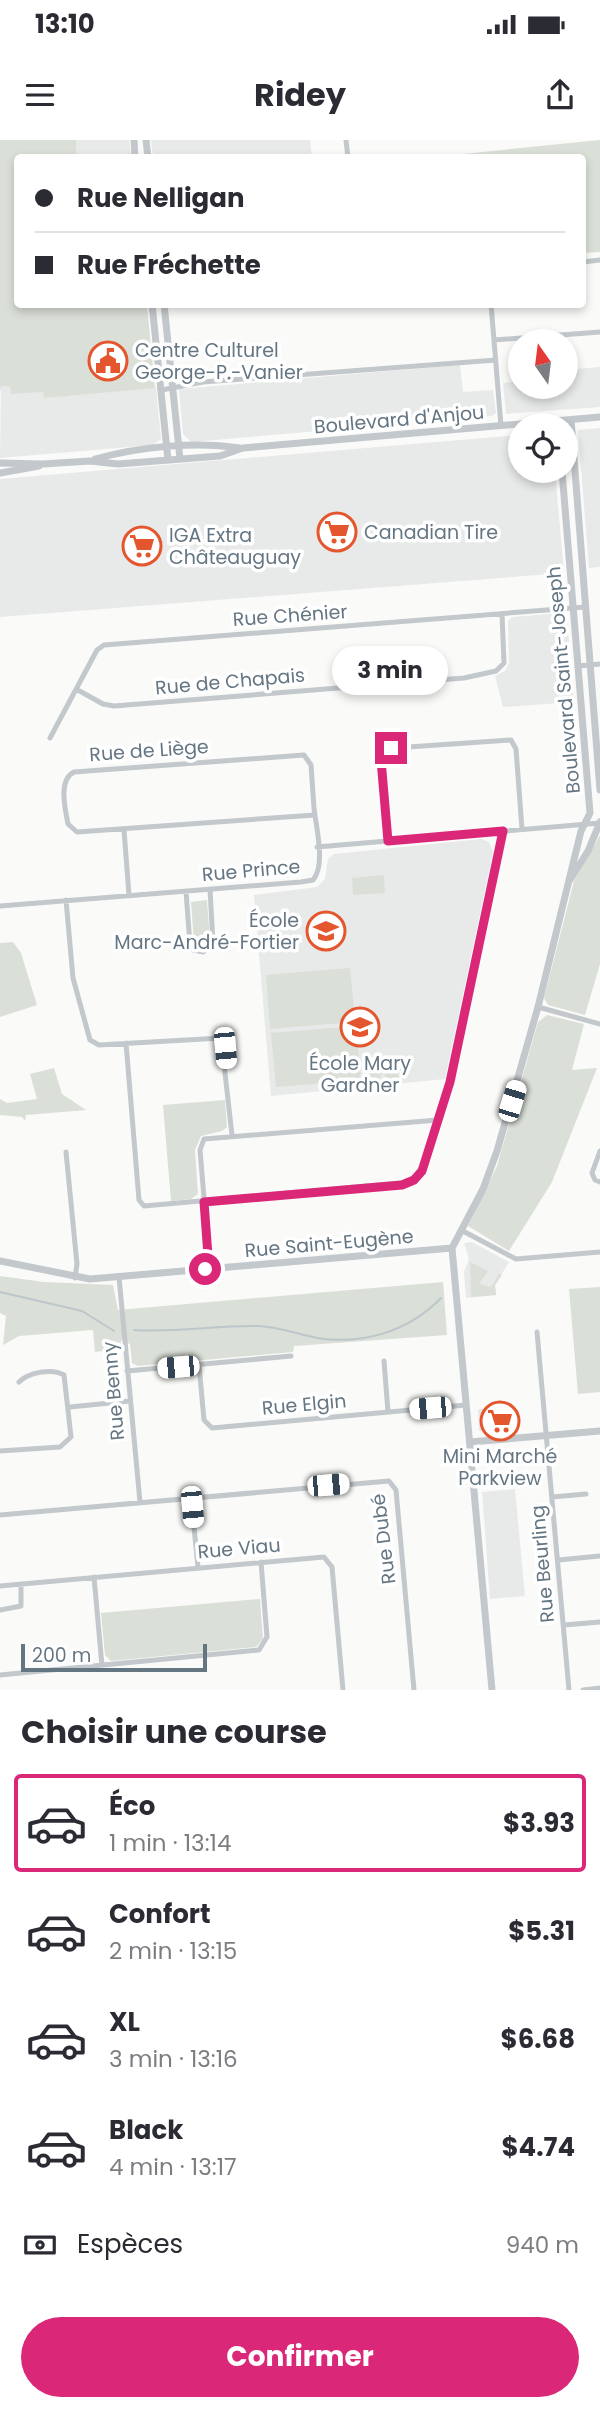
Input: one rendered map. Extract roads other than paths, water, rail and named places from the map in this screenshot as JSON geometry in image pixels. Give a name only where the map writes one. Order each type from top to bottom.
[{"type":"street","points":[[146,140],[147,154]]},
{"type":"street","points":[[152,308],[168,460]]},
{"type":"street","points":[[164,308],[180,459]]},
{"type":"street","points":[[491,308],[501,426]]},
{"type":"street","points":[[154,322],[166,320]]},
{"type":"street","points":[[494,340],[600,331]]},
{"type":"street","points":[[158,354],[169,353]]},
{"type":"street","points":[[162,390],[192,384],[496,360]]},
{"type":"street","name":"Boulevard d'Anjou","points":[[578,419],[600,417]]},
{"type":"street","name":"Boulevard d'Anjou","points":[[90,461],[117,453],[220,445],[243,448],[508,426]]},
{"type":"street","name":"Boulevard d'Anjou","points":[[0,463],[90,461],[118,464],[220,456],[243,448]]},
{"type":"street","name":"Boulevard d'Anjou","points":[[0,473],[20,472],[43,464]]},
{"type":"street","name":"Boulevard Saint-Joseph","points":[[452,1248],[492,1166],[538,1007],[572,861],[590,813],[563,483]]},
{"type":"street","name":"Boulevard Saint-Joseph","points":[[576,483],[600,790]]},
{"type":"street","points":[[570,568],[582,567]]},
{"type":"street","name":"Rue Chénier","points":[[50,738],[97,650],[104,645],[585,607]]},
{"type":"street","name":"Rue de Chapais","points":[[76,689],[103,704],[114,706],[464,678],[496,671],[504,663],[502,614]]},
{"type":"street","points":[[578,666],[600,664]]},
{"type":"street","points":[[388,841],[381,760],[385,750],[394,748],[511,740],[516,752],[522,829]]},
{"type":"street","name":"Rue de Liège","points":[[315,815],[81,833],[72,830],[67,819],[64,783],[67,776],[75,772],[300,754],[309,758],[311,765],[315,815],[317,847]]},
{"type":"street","name":"Boulevard Saint-Joseph","points":[[569,883],[588,851],[600,823]]},
{"type":"street","name":"Rue Prince","points":[[0,906],[310,881],[318,871],[317,847],[600,823]]},
{"type":"street","points":[[124,830],[129,895]]},
{"type":"street","points":[[126,1043],[140,1203],[148,1207],[407,1184],[422,1171],[452,1073],[503,831]]},
{"type":"street","points":[[186,891],[191,945],[196,952],[203,952],[211,949],[214,941],[210,889]]},
{"type":"street","points":[[66,900],[73,978],[89,1037],[99,1045],[221,1038],[225,1048],[232,1135]]},
{"type":"street","points":[[538,1007],[600,1024]]},
{"type":"street","points":[[209,1269],[200,1150],[202,1141],[210,1136],[438,1120]]},
{"type":"street","points":[[586,1184],[597,1180],[593,1170],[600,1151]]},
{"type":"street","points":[[66,1152],[77,1264],[75,1278]]},
{"type":"street","points":[[461,1230],[513,1258],[600,1252]]},
{"type":"street","points":[[452,1248],[492,1690]]},
{"type":"street","name":"Rue Saint-Eugène","points":[[0,1261],[75,1278],[119,1277],[452,1248]]},
{"type":"street","name":"Rue Benny","points":[[119,1277],[140,1502]]},
{"type":"street","name":"Rue Beurling","points":[[537,1332],[569,1690]]},
{"type":"street","points":[[127,1371],[291,1356]]},
{"type":"street","points":[[384,1361],[388,1412]]},
{"type":"street","name":"Rue Elgin","points":[[199,1365],[204,1420],[212,1428],[466,1405]]},
{"type":"street","points":[[0,1451],[66,1444],[72,1434],[66,1380],[62,1373],[32,1374],[19,1382]]},
{"type":"street","points":[[69,1407],[130,1401]]},
{"type":"street","points":[[470,1441],[600,1431]]},
{"type":"street","name":"Rue Dubé","points":[[0,1514],[383,1480],[392,1483],[396,1490],[414,1690]]},
{"type":"street","points":[[552,1497],[586,1494]]},
{"type":"street","points":[[191,1498],[198,1567]]},
{"type":"street","points":[[558,1560],[600,1556]]},
{"type":"street","name":"Rue Viau","points":[[0,1586],[319,1557],[330,1560],[343,1690]]},
{"type":"street","points":[[0,1675],[261,1649],[267,1637],[261,1562]]},
{"type":"street","points":[[94,1577],[102,1666]]},
{"type":"street","points":[[0,1610],[21,1606],[21,1584]]},
{"type":"street","points":[[564,1625],[600,1622]]},
{"type":"street","points":[[583,1690],[600,1688]]},
{"type":"waterway","points":[[0,1292],[82,1311],[114,1331]]},
{"type":"waterway","points":[[134,1330],[259,1326],[317,1338],[351,1339],[384,1333],[399,1327],[414,1320],[441,1298]]},
{"type":"place","name":"Centre Culturel George-P.-Vanier","points":[[108,361]]},
{"type":"place","name":"Canadian Tire","points":[[337,532]]},
{"type":"place","name":"IGA Extra Châteauguay","points":[[142,546]]},
{"type":"place","name":"École Marc-André-Fortier","points":[[326,931]]},
{"type":"place","name":"École Mary Gardner","points":[[360,1027]]},
{"type":"place","name":"Mini Marché Parkview","points":[[500,1421]]}]
